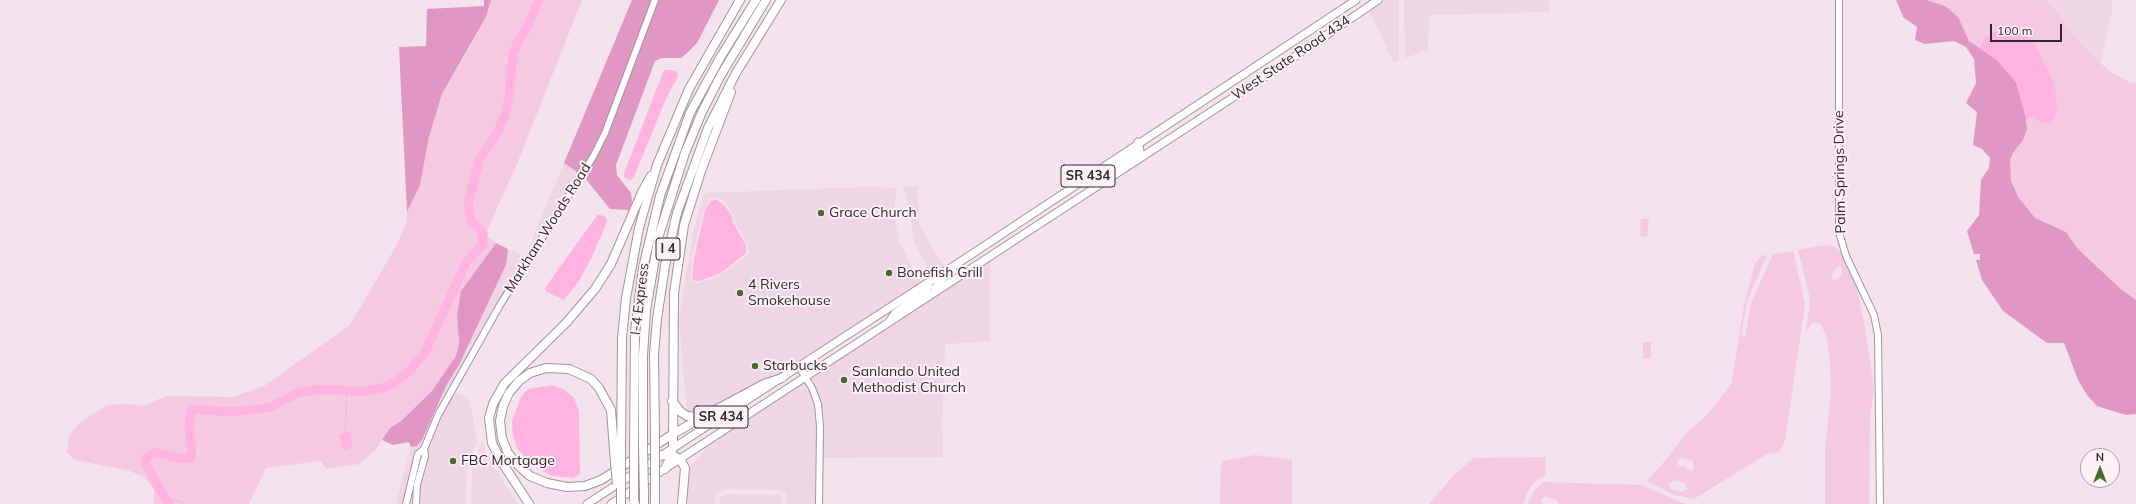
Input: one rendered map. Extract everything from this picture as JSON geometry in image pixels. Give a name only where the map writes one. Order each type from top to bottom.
[{"type":"highway","name":"I 4","points":[[620,504],[618,461],[621,368],[626,298],[639,228],[657,165],[689,89],[740,0]]},
{"type":"highway","name":"I-4 Express","points":[[634,503],[635,331],[643,268],[660,196],[690,113],[706,81],[756,0]]},
{"type":"highway","name":"I-4 Express","points":[[644,504],[643,445],[646,310],[659,235],[685,153],[702,112],[721,75],[766,0]]},
{"type":"highway","name":"I 4","points":[[655,504],[654,354],[657,319],[671,236],[693,165],[708,128],[736,74],[781,0]]},
{"type":"highway","points":[[665,469],[673,447],[672,401],[674,293],[684,225],[700,171],[731,91],[736,74]]},
{"type":"highway","points":[[529,504],[500,460],[492,442],[489,418],[493,404],[504,384],[566,323],[595,289],[611,264],[642,192],[657,165]]},
{"type":"highway","points":[[618,461],[611,410],[599,388],[591,379],[569,369],[546,368],[530,373],[519,381],[509,393],[503,406],[500,421],[502,438],[508,453],[530,476],[547,483],[567,487],[585,486],[601,480],[673,434],[703,417],[764,384],[782,378]]},
{"type":"highway","points":[[672,401],[687,416],[703,417]]},
{"type":"highway","points":[[661,455],[680,459],[685,468],[682,504]]},
{"type":"main road","name":"SR 434","points":[[587,504],[928,283],[1138,142],[1356,0]]},
{"type":"main road","name":"West State Road 434","points":[[1105,180],[1204,116],[1371,3],[1378,0]]},
{"type":"main road","points":[[1105,180],[1112,170],[1140,151],[1138,142]]},
{"type":"main road","name":"SR 434","points":[[611,504],[1105,180]]},
{"type":"main road","points":[[933,293],[938,282],[961,265],[972,254]]},
{"type":"main road","points":[[885,325],[895,313],[926,291],[929,286],[928,283]]},
{"type":"street","name":"Markham Woods Road","points":[[406,504],[418,454],[424,449],[451,389],[496,311],[593,157],[605,132],[654,0]]},
{"type":"street","name":"Palm Springs Drive","points":[[1838,0],[1839,232],[1846,256],[1874,315],[1878,335],[1880,504]]},
{"type":"street","points":[[799,367],[815,396],[819,416],[819,504]]},
{"type":"street","name":"Markham Woods Road","points":[[416,504],[417,485],[425,456],[424,449]]},
{"type":"shaded area","points":[[484,0],[491,0],[486,17],[442,94],[429,137],[420,185],[407,212],[399,47],[426,46],[427,9],[484,6]]},
{"type":"shaded area","points":[[491,0],[582,0],[517,164],[485,235],[496,243],[461,291],[457,315],[459,343],[456,356],[431,392],[401,421],[390,428],[376,449],[359,464],[326,469],[321,461],[266,468],[249,504],[154,504],[154,490],[144,477],[130,471],[75,460],[67,453],[69,437],[78,424],[107,405],[128,404],[143,406],[166,396],[232,397],[264,386],[350,325],[395,248],[407,222],[407,212],[420,185],[429,137],[442,94],[486,17]]},
{"type":"shaded area","points":[[632,0],[652,0],[603,131],[580,174],[564,163]]},
{"type":"shaded area","points":[[657,0],[719,0],[697,43],[687,53],[681,58],[662,58],[655,61],[616,165],[617,175],[631,193],[632,202],[629,210],[610,209],[585,178],[608,134]]},
{"type":"shaded area","points":[[1383,0],[1399,0],[1399,61],[1393,61],[1368,9]]},
{"type":"shaded area","points":[[1404,0],[1549,0],[1549,12],[1429,15],[1428,50],[1405,58]]},
{"type":"shaded area","points":[[1896,0],[1926,0],[1945,6],[1958,17],[1969,41],[1996,59],[2016,82],[2025,111],[2027,129],[2023,140],[2013,153],[2010,160],[2011,181],[2019,198],[2035,218],[2066,232],[2078,249],[2122,290],[2136,300],[2136,414],[2126,415],[2097,406],[2087,395],[2078,380],[2064,343],[2047,343],[2003,311],[1982,280],[1976,260],[1980,260],[1980,254],[1974,254],[1967,231],[1979,215],[1981,180],[1989,168],[1990,158],[1982,149],[1973,145],[1977,112],[1966,103],[1976,83],[1974,59],[1966,47],[1954,41],[1925,44],[1915,40],[1917,27],[1903,17]]},
{"type":"shaded area","points":[[1926,0],[2045,0],[2059,14],[2073,35],[2108,70],[2129,82],[2136,83],[2136,300],[2122,290],[2078,249],[2066,232],[2035,218],[2019,198],[2011,181],[2010,160],[2013,153],[2023,140],[2027,129],[2026,119],[2031,117],[2042,123],[2057,105],[2053,81],[2035,43],[2025,34],[2011,30],[1992,33],[1985,37],[1979,48],[1969,41],[1945,6]]},
{"type":"shaded area","points":[[2045,0],[2112,0],[2112,13],[2100,63],[2073,35],[2059,14]]},
{"type":"shaded area","points":[[2000,30],[2011,30],[2025,34],[2035,43],[2053,81],[2056,94],[2057,105],[2055,117],[2051,123],[2042,123],[2031,117],[2026,119],[2016,82],[1996,59],[1979,48],[1985,37]]},
{"type":"shaded area","points":[[664,70],[672,70],[677,72],[678,76],[666,99],[634,177],[631,180],[627,179],[624,177],[624,173]]},
{"type":"shaded area","points":[[564,163],[580,174],[515,275],[450,385],[416,454],[408,480],[404,504],[398,504],[396,502],[411,447],[417,446],[447,384],[459,365],[506,265],[508,249],[525,257]]},
{"type":"shaded area","points":[[903,186],[918,186],[919,225],[945,268],[930,277],[929,268],[914,242],[907,197]]},
{"type":"shaded area","points":[[868,187],[897,188],[895,199],[895,217],[899,241],[917,277],[923,282],[774,377],[703,414],[687,413],[679,318],[693,232],[704,193]],"holes":[[[709,199],[722,199],[727,205],[733,216],[733,220],[748,245],[748,254],[721,275],[699,283],[691,281],[692,258],[704,209]]]},
{"type":"shaded area","points":[[717,200],[725,206],[732,216],[732,221],[746,245],[746,253],[721,273],[700,281],[692,280],[694,259],[705,210],[710,201]]},
{"type":"shaded area","points":[[598,214],[606,217],[607,222],[591,259],[579,281],[564,300],[547,292],[545,289],[547,285]]},
{"type":"shaded area","points":[[1641,219],[1649,219],[1647,237],[1640,236]]},
{"type":"shaded area","points":[[496,243],[508,249],[506,265],[459,365],[447,384],[422,440],[417,446],[411,447],[409,442],[393,445],[382,440],[390,428],[401,421],[431,392],[456,356],[459,343],[457,315],[461,291]]},
{"type":"shaded area","points":[[1826,245],[1835,247],[1843,255],[1857,289],[1865,328],[1874,388],[1870,419],[1869,504],[1825,504],[1825,450],[1831,392],[1830,363],[1827,339],[1821,324],[1813,322],[1806,331],[1810,304],[1798,250]],"holes":[[[1837,267],[1841,267],[1842,276],[1834,280],[1831,277]]]},
{"type":"shaded area","points":[[1793,251],[1805,304],[1785,441],[1779,452],[1767,454],[1694,499],[1675,495],[1647,481],[1669,456],[1687,432],[1707,415],[1731,385],[1744,306],[1755,264],[1761,256],[1767,255],[1747,301],[1741,335],[1745,337],[1751,303],[1773,254]],"holes":[[[1680,458],[1693,461],[1694,469],[1690,471],[1685,466],[1679,466],[1677,462]],[[1674,480],[1685,483],[1687,489],[1682,492],[1671,489],[1669,484]]]},
{"type":"shaded area","points":[[990,258],[990,341],[945,344],[942,423],[943,457],[822,458],[822,427],[809,377],[888,328]]},
{"type":"shaded area","points":[[1643,342],[1651,342],[1651,359],[1643,359]]},
{"type":"shaded area","points":[[805,380],[815,404],[818,427],[817,504],[787,504],[786,493],[780,490],[725,489],[716,494],[715,504],[688,504],[687,471],[706,448]]},
{"type":"shaded area","points":[[552,385],[565,390],[574,398],[579,411],[580,474],[573,478],[552,476],[532,465],[517,448],[513,435],[512,421],[521,397],[528,389]]},
{"type":"shaded area","points":[[453,392],[464,396],[470,402],[477,441],[467,470],[466,504],[419,504],[420,486],[429,441]]},
{"type":"shaded area","points":[[351,432],[352,447],[347,450],[343,449],[339,434]]},
{"type":"shaded area","points":[[482,441],[487,457],[518,504],[471,504],[472,471]]},
{"type":"shaded area","points":[[1255,455],[1292,460],[1292,504],[1220,504],[1221,465],[1223,461]]},
{"type":"shaded area","points":[[1546,457],[1545,476],[1537,480],[1530,487],[1523,504],[1429,504],[1455,474],[1474,458]]},
{"type":"shaded area","points":[[1543,482],[1642,485],[1685,504],[1559,504],[1557,500],[1545,497],[1541,499],[1542,504],[1528,504],[1534,491]]},
{"type":"shaded area","points":[[726,494],[780,495],[782,497],[782,504],[720,504],[720,497]]},
{"type":"waterway","points":[[169,504],[146,465],[145,459],[155,452],[179,458],[191,458],[192,453],[189,425],[192,409],[233,412],[270,407],[300,392],[328,389],[362,392],[386,387],[397,381],[411,369],[425,352],[466,263],[483,244],[483,233],[471,221],[468,203],[480,158],[495,137],[504,118],[509,97],[513,55],[518,41],[526,30],[539,0]]},
{"type":"waterway","points":[[345,433],[347,390]]},
{"type":"waterway","points":[[167,499],[181,501],[184,504]]},
{"type":"place","name":"Grace Church","points":[[821,213]]},
{"type":"place","name":"Bonefish Grill","points":[[889,273]]},
{"type":"place","name":"4 Rivers Smokehouse","points":[[740,293]]},
{"type":"place","name":"Starbucks","points":[[755,366]]},
{"type":"place","name":"Sanlando United Methodist Church","points":[[844,380]]},
{"type":"place","name":"FBC Mortgage","points":[[453,461]]}]
